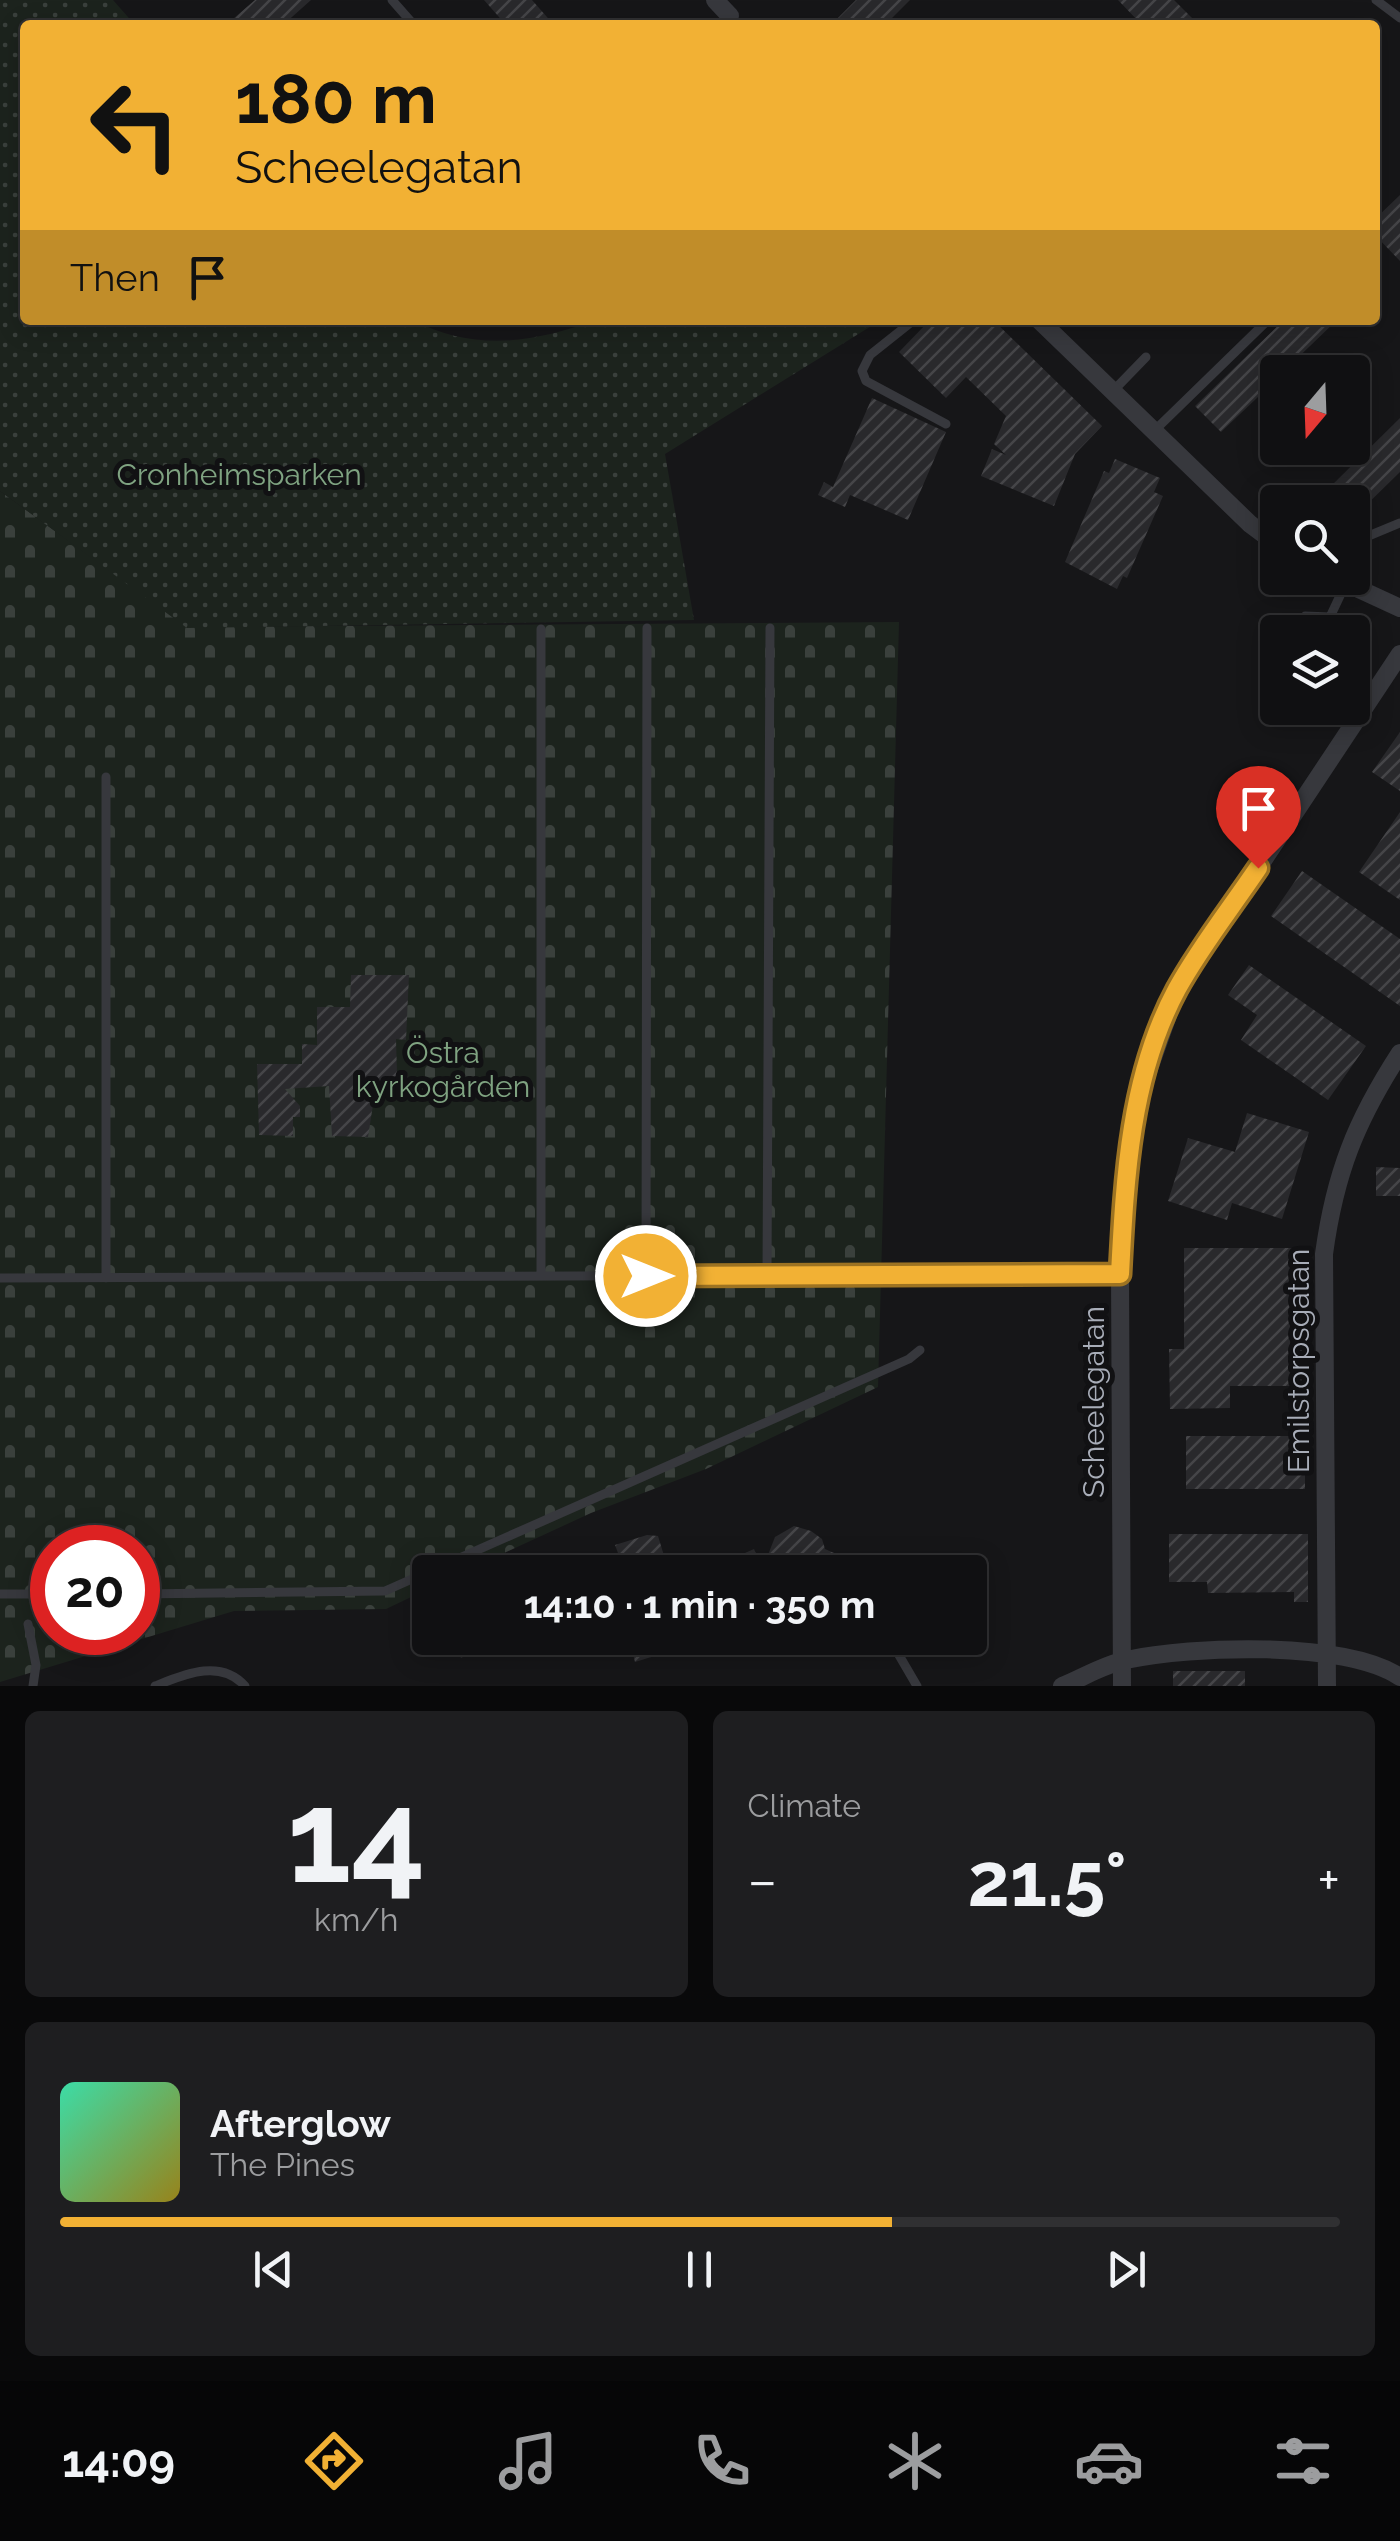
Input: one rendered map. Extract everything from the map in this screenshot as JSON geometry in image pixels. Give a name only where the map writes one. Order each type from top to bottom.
[{"type":"street","points":[[714,0],[730,16]]},
{"type":"street","points":[[1044,325],[1260,529]]},
{"type":"street","points":[[1370,593],[1400,608]]},
{"type":"street","name":"Scheelegatan","points":[[1122,1686],[1120,1274],[1132,1132],[1148,1064],[1176,990],[1400,654]]},
{"type":"street","name":"Emilstorpsgatan","points":[[1326,1686],[1324,1254],[1337,1180],[1353,1131],[1400,1053]]},
{"type":"street","points":[[1062,1686],[1122,1660],[1173,1653],[1326,1652],[1354,1656],[1400,1677]]},
{"type":"lane","points":[[392,0],[410,20]]},
{"type":"lane","points":[[1376,0],[1400,18]]},
{"type":"lane","points":[[908,325],[870,355],[862,371],[866,380],[946,424]]},
{"type":"lane","points":[[1154,432],[1263,325]]},
{"type":"lane","points":[[1112,391],[1146,357]]},
{"type":"lane","points":[[1370,535],[1400,522]]},
{"type":"lane","points":[[646,1276],[647,628]]},
{"type":"lane","points":[[767,1276],[770,628]]},
{"type":"lane","points":[[540,629],[541,1276]]},
{"type":"lane","points":[[106,777],[106,1278]]},
{"type":"lane","points":[[0,1278],[1120,1274]]},
{"type":"lane","points":[[160,1594],[385,1591],[909,1359],[920,1350]]},
{"type":"lane","points":[[0,1594],[30,1594]]},
{"type":"lane","points":[[28,1624],[36,1665],[33,1686]]},
{"type":"lane","points":[[899,1655],[918,1686]]},
{"type":"lane","points":[[155,1686],[204,1669],[238,1678],[245,1686]]},
{"type":"green space","name":"Cronheimsparken","points":[[0,0],[113,0],[131,20],[20,20],[20,325],[424,325],[458,337],[504,341],[579,325],[873,325],[665,454],[694,620],[187,628],[0,491]]},
{"type":"green space","name":"Östra kyrkogården","points":[[0,491],[187,627],[899,622],[878,1387],[706,1469],[591,1513],[500,1555],[412,1555],[412,1597],[386,1609],[234,1611],[160,1633],[160,1525],[30,1525],[30,1655],[89,1655],[0,1682]]},
{"type":"building","points":[[255,0],[311,0],[289,20],[232,20]]},
{"type":"building","points":[[484,0],[532,0],[550,20],[502,20]]},
{"type":"building","points":[[856,0],[910,0],[890,20],[836,20]]},
{"type":"building","points":[[1118,0],[1174,0],[1194,20],[1137,20]]},
{"type":"building","points":[[1400,195],[1400,261],[1380,240],[1380,214]]},
{"type":"building","points":[[925,325],[998,325],[1102,426],[1075,454],[1054,506],[981,476],[992,449],[1006,455],[994,444],[1006,416],[966,377],[946,398],[899,352]]},
{"type":"building","points":[[1279,325],[1332,325],[1301,355],[1260,355],[1260,395],[1221,432],[1195,406]]},
{"type":"building","points":[[872,398],[946,432],[908,520],[850,495],[845,507],[818,495],[824,482],[833,487]]},
{"type":"building","points":[[1400,418],[1400,472],[1370,501],[1370,485],[1332,485],[1352,465],[1370,465],[1370,448]]},
{"type":"building","points":[[1115,459],[1160,478],[1154,492],[1163,496],[1127,578],[1123,576],[1117,589],[1065,562],[1104,471],[1109,473]]},
{"type":"building","points":[[1400,732],[1400,791],[1372,772]]},
{"type":"building","points":[[1400,812],[1400,900],[1359,872]]},
{"type":"building","points":[[1302,871],[1400,939],[1400,1006],[1271,916]]},
{"type":"building","points":[[1249,965],[1366,1046],[1328,1100],[1241,1040],[1257,1015],[1228,995]]},
{"type":"building","points":[[351,975],[409,975],[406,1040],[396,1039],[397,1074],[408,1074],[408,1093],[375,1092],[368,1137],[332,1136],[329,1086],[285,1089],[300,1106],[300,1117],[293,1117],[293,1136],[259,1135],[257,1064],[302,1064],[302,1044],[317,1045],[317,1007],[350,1007]]},
{"type":"building","points":[[1247,1113],[1309,1132],[1282,1219],[1232,1203],[1227,1220],[1168,1201],[1188,1138],[1235,1152]]},
{"type":"building","points":[[1376,1167],[1400,1168],[1400,1196],[1376,1196]]},
{"type":"building","points":[[1184,1248],[1302,1248],[1303,1273],[1290,1273],[1290,1348],[1306,1348],[1306,1386],[1230,1386],[1230,1408],[1170,1409],[1169,1349],[1184,1349]]},
{"type":"building","points":[[1186,1436],[1305,1436],[1305,1489],[1186,1489]]},
{"type":"building","points":[[794,1526],[811,1531],[822,1539],[825,1549],[834,1553],[768,1555],[775,1537]]},
{"type":"building","points":[[1169,1534],[1308,1534],[1308,1602],[1294,1602],[1294,1592],[1208,1593],[1207,1582],[1169,1582]]},
{"type":"building","points":[[647,1535],[658,1536],[664,1555],[610,1555],[618,1553],[615,1545]]},
{"type":"building","points":[[633,1655],[658,1655],[635,1662]]},
{"type":"building","points":[[1173,1671],[1245,1671],[1245,1686],[1173,1686]]},
{"type":"route","points":[[646,1276],[1120,1274],[1127,1157],[1148,1064],[1176,990],[1258,868]]}]
